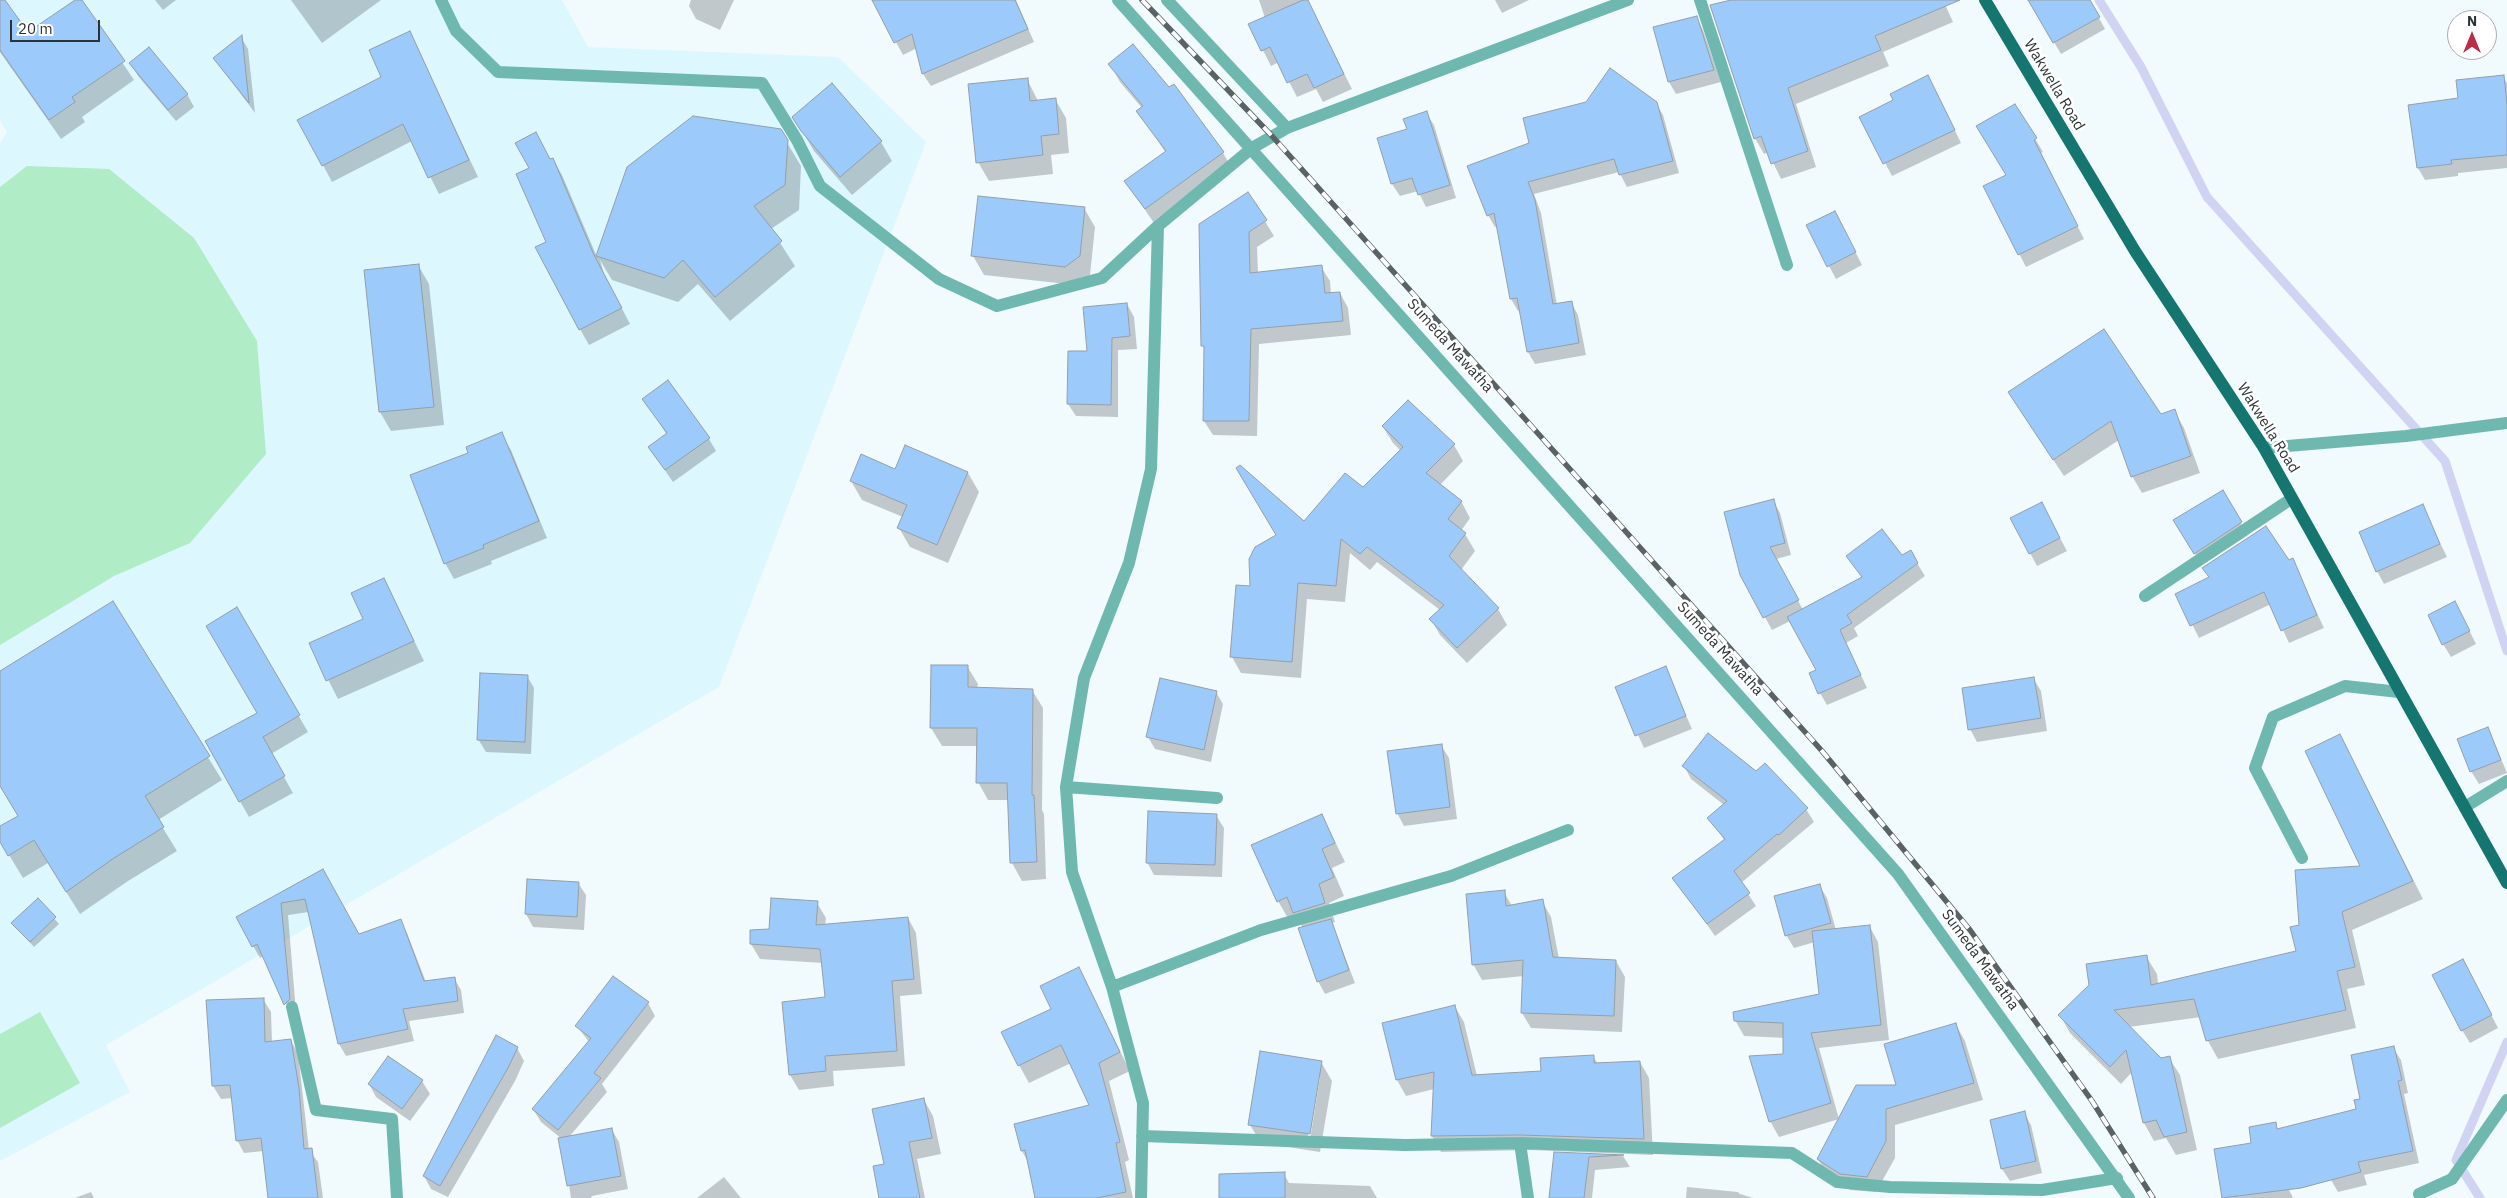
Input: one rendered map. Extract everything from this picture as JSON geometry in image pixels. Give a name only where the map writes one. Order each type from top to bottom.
[{"type":"main road","name":"Wakwella Road","points":[[1985,0],[2135,251],[2264,448],[2507,883]]},
{"type":"street","points":[[441,0],[456,31],[498,72],[762,83],[797,140],[820,186],[939,279],[997,306],[1102,278],[1158,226],[1252,148],[1287,128],[1628,0]]},
{"type":"street","name":"Sumeda Mawatha","points":[[1118,0],[1898,874],[2117,1178],[2129,1198]]},
{"type":"street","points":[[1167,0],[1287,128]]},
{"type":"street","points":[[1700,0],[1787,265]]},
{"type":"street","points":[[1141,1198],[1143,1103],[1112,988],[1072,872],[1066,787],[1084,678],[1129,563],[1151,469],[1158,226]]},
{"type":"street","points":[[2264,448],[2406,436],[2507,423]]},
{"type":"street","points":[[2145,596],[2292,498]]},
{"type":"street","points":[[2302,858],[2255,768],[2273,717],[2345,686],[2399,692]]},
{"type":"street","points":[[2465,807],[2507,781]]},
{"type":"street","points":[[1066,787],[1218,798]]},
{"type":"street","points":[[1112,988],[1261,930],[1452,876],[1568,830]]},
{"type":"street","points":[[292,1007],[316,1110],[392,1119],[397,1198]]},
{"type":"street","points":[[2419,1194],[2452,1180],[2507,1100]]},
{"type":"street","points":[[1142,1136],[1405,1145],[1520,1143],[1792,1153],[1837,1182],[1891,1192],[2042,1190],[2117,1178]]},
{"type":"street","points":[[1520,1143],[1528,1198]]},
{"type":"shaded area","points":[[0,0],[562,0],[588,47],[838,57],[926,142],[719,687],[106,1045],[130,1092],[0,1161],[0,143],[7,132],[0,121]]},
{"type":"green space","points":[[27,166],[109,169],[194,238],[257,341],[266,454],[190,543],[114,576],[0,645],[0,187]]},
{"type":"green space","points":[[40,1012],[80,1083],[0,1128],[0,1034]]},
{"type":"building","points":[[0,0],[5,0],[28,32],[75,0],[82,0],[125,61],[72,97],[75,102],[49,120],[0,50]]},
{"type":"building","points":[[872,0],[1015,0],[1028,29],[922,74],[912,34],[894,43]]},
{"type":"building","points":[[1303,0],[1308,0],[1344,74],[1314,88],[1307,74],[1287,83],[1270,47],[1261,51],[1248,24]]},
{"type":"building","points":[[1731,0],[1960,0],[1875,36],[1881,50],[1788,88],[1808,151],[1771,164],[1761,136],[1754,139],[1710,5]]},
{"type":"building","points":[[2028,0],[2090,0],[2100,17],[2053,43]]},
{"type":"building","points":[[1697,16],[1714,70],[1668,82],[1653,27]]},
{"type":"building","points":[[410,31],[469,160],[428,178],[403,124],[322,166],[297,120],[381,77],[369,50]]},
{"type":"building","points":[[242,35],[249,103],[213,58]]},
{"type":"building","points":[[1133,44],[1169,87],[1174,84],[1224,152],[1145,209],[1124,181],[1166,151],[1136,111],[1143,106],[1108,64]]},
{"type":"building","points":[[149,47],[188,94],[168,110],[129,63]]},
{"type":"building","points":[[1610,68],[1657,102],[1673,161],[1619,175],[1614,159],[1528,182],[1535,200],[1553,304],[1572,301],[1579,343],[1527,352],[1517,298],[1510,299],[1494,213],[1487,216],[1467,166],[1529,143],[1523,118],[1586,102]]},
{"type":"building","points":[[1928,75],[1955,130],[1883,164],[1859,117],[1893,100],[1890,94]]},
{"type":"building","points":[[2504,75],[2507,104],[2507,155],[2451,160],[2452,164],[2417,168],[2408,105],[2458,98],[2456,80]]},
{"type":"building","points":[[1028,78],[1030,101],[1056,98],[1059,134],[1041,136],[1043,155],[976,163],[968,84]]},
{"type":"building","points":[[832,83],[882,141],[840,177],[801,131],[792,117]]},
{"type":"building","points":[[2015,104],[2037,138],[2034,140],[2078,226],[2018,255],[1983,186],[2006,175],[1976,126]]},
{"type":"building","points":[[1427,111],[1450,185],[1418,195],[1412,178],[1391,184],[1377,138],[1407,129],[1403,119]]},
{"type":"building","points":[[693,116],[781,129],[788,140],[785,185],[754,206],[782,241],[715,297],[683,260],[664,278],[596,256],[627,167]]},
{"type":"building","points":[[536,132],[550,159],[553,158],[594,255],[622,308],[579,330],[535,247],[546,242],[516,174],[529,168],[515,143]]},
{"type":"building","points":[[1248,192],[1267,220],[1249,232],[1250,273],[1322,265],[1325,293],[1340,292],[1343,321],[1251,329],[1249,421],[1203,421],[1204,346],[1201,346],[1199,224]]},
{"type":"building","points":[[978,196],[1085,207],[1080,256],[1065,267],[971,256]]},
{"type":"building","points":[[1835,211],[1856,252],[1827,267],[1806,225]]},
{"type":"building","points":[[419,264],[434,407],[379,412],[364,270]]},
{"type":"building","points":[[1127,303],[1130,336],[1112,338],[1111,405],[1067,404],[1068,351],[1087,351],[1083,307]]},
{"type":"building","points":[[2104,329],[2161,414],[2175,409],[2191,456],[2131,477],[2111,421],[2053,460],[2008,392]]},
{"type":"building","points":[[668,380],[710,438],[665,470],[648,447],[667,433],[642,399]]},
{"type":"building","points":[[1408,400],[1455,444],[1426,473],[1462,501],[1448,519],[1466,533],[1449,556],[1499,608],[1457,648],[1429,619],[1444,605],[1367,547],[1360,554],[1341,539],[1336,586],[1298,583],[1292,662],[1230,657],[1236,585],[1250,586],[1249,559],[1255,547],[1276,535],[1236,468],[1240,465],[1304,521],[1345,473],[1363,487],[1403,447],[1382,426]]},
{"type":"building","points":[[502,432],[539,521],[483,545],[484,548],[444,564],[410,475],[468,453],[466,447]]},
{"type":"building","points":[[905,445],[968,472],[937,545],[897,528],[907,505],[850,481],[861,454],[895,469]]},
{"type":"building","points":[[2223,490],[2242,522],[2194,554],[2173,520]]},
{"type":"building","points":[[1774,499],[1785,543],[1770,547],[1799,600],[1763,618],[1740,575],[1724,512]]},
{"type":"building","points":[[2042,502],[2060,538],[2029,554],[2010,518]]},
{"type":"building","points":[[2423,504],[2440,544],[2376,572],[2359,532]]},
{"type":"building","points":[[2266,526],[2289,560],[2293,558],[2317,615],[2281,631],[2264,592],[2190,626],[2175,594],[2209,577],[2202,568]]},
{"type":"building","points":[[1882,529],[1902,555],[1911,550],[1918,563],[1847,615],[1852,623],[1840,630],[1861,675],[1818,694],[1809,673],[1816,670],[1787,617],[1862,577],[1846,556]]},
{"type":"building","points":[[384,578],[414,641],[326,681],[309,643],[363,619],[351,593]]},
{"type":"building","points":[[113,601],[210,756],[145,796],[164,827],[114,858],[66,892],[34,840],[8,856],[0,842],[0,826],[18,816],[0,786],[0,671]]},
{"type":"building","points":[[2455,601],[2470,631],[2442,645],[2428,615]]},
{"type":"building","points":[[237,607],[300,715],[263,737],[285,776],[239,802],[205,741],[257,713],[206,626]]},
{"type":"building","points":[[931,665],[968,665],[968,687],[1033,689],[1032,795],[1034,795],[1037,862],[1010,863],[1007,783],[976,783],[977,728],[930,728]]},
{"type":"building","points":[[1666,666],[1686,716],[1635,736],[1615,687]]},
{"type":"building","points":[[480,673],[528,675],[525,742],[477,740]]},
{"type":"building","points":[[2034,677],[2041,718],[1968,730],[1962,688]]},
{"type":"building","points":[[1160,678],[1217,691],[1204,750],[1146,737]]},
{"type":"building","points":[[2488,727],[2501,760],[2470,772],[2457,739]]},
{"type":"building","points":[[1708,733],[1756,771],[1765,763],[1808,808],[1779,835],[1777,834],[1734,871],[1750,893],[1707,924],[1672,878],[1725,839],[1707,818],[1727,801],[1682,766]]},
{"type":"building","points":[[2340,734],[2413,881],[2342,912],[2355,967],[2337,971],[2346,1010],[2206,1041],[2194,999],[2114,1010],[2161,1058],[2170,1056],[2187,1132],[2164,1137],[2156,1120],[2143,1123],[2126,1050],[2110,1067],[2058,1015],[2089,985],[2086,964],[2147,955],[2151,985],[2296,951],[2290,927],[2299,925],[2295,870],[2360,866],[2305,751]]},
{"type":"building","points":[[1442,744],[1450,807],[1396,814],[1387,751]]},
{"type":"building","points":[[1148,811],[1217,814],[1215,865],[1146,863]]},
{"type":"building","points":[[1322,814],[1335,843],[1322,849],[1334,877],[1319,884],[1325,903],[1293,913],[1287,897],[1277,902],[1251,845]]},
{"type":"building","points":[[323,869],[359,934],[401,919],[424,981],[455,977],[458,1001],[403,1009],[408,1029],[338,1044],[305,899],[281,903],[290,999],[284,1005],[257,944],[252,947],[236,917]]},
{"type":"building","points":[[527,879],[579,882],[577,917],[525,914]]},
{"type":"building","points":[[1820,884],[1831,923],[1785,936],[1774,896]]},
{"type":"building","points":[[1505,890],[1506,906],[1543,899],[1553,957],[1616,960],[1614,1016],[1521,1013],[1523,960],[1472,965],[1466,894]]},
{"type":"building","points":[[38,898],[56,917],[30,942],[11,923]]},
{"type":"building","points":[[771,898],[818,901],[816,925],[908,917],[914,979],[892,981],[897,1051],[825,1056],[826,1071],[789,1075],[782,1002],[825,997],[820,949],[750,944],[750,930],[769,929]]},
{"type":"building","points":[[1331,919],[1349,970],[1317,982],[1298,928]]},
{"type":"building","points":[[1870,925],[1881,1025],[1811,1033],[1831,1103],[1769,1122],[1749,1056],[1783,1054],[1783,1023],[1734,1021],[1733,1012],[1819,994],[1812,931]]},
{"type":"building","points":[[2463,959],[2492,1015],[2461,1031],[2432,975]]},
{"type":"building","points":[[1079,967],[1120,1052],[1099,1063],[1120,1142],[1116,1143],[1126,1192],[1097,1198],[1035,1198],[1025,1150],[1021,1151],[1014,1124],[1089,1105],[1061,1045],[1018,1066],[1001,1032],[1051,1009],[1040,986]]},
{"type":"building","points":[[613,976],[649,1002],[594,1073],[601,1078],[558,1130],[532,1109],[591,1038],[575,1026]]},
{"type":"building","points":[[264,998],[265,1042],[291,1039],[299,1088],[304,1149],[312,1148],[318,1198],[268,1198],[261,1138],[236,1141],[230,1085],[212,1086],[206,1000]]},
{"type":"building","points":[[1455,1005],[1472,1075],[1541,1071],[1540,1058],[1594,1055],[1594,1063],[1640,1061],[1644,1139],[1520,1135],[1431,1136],[1434,1072],[1396,1080],[1382,1023]]},
{"type":"building","points":[[1956,1023],[1974,1083],[1886,1109],[1886,1141],[1867,1177],[1840,1174],[1817,1159],[1856,1085],[1896,1085],[1884,1044]]},
{"type":"building","points":[[496,1035],[518,1047],[508,1068],[440,1186],[423,1176]]},
{"type":"building","points":[[2394,1046],[2402,1080],[2398,1081],[2413,1151],[2358,1162],[2361,1172],[2301,1188],[2222,1198],[2214,1149],[2251,1143],[2249,1127],[2276,1122],[2277,1129],[2356,1109],[2354,1100],[2360,1099],[2351,1055]]},
{"type":"building","points":[[1260,1051],[1322,1061],[1310,1134],[1248,1125]]},
{"type":"building","points":[[388,1056],[423,1080],[402,1109],[368,1084]]},
{"type":"building","points":[[924,1098],[932,1138],[909,1142],[920,1198],[879,1198],[873,1166],[884,1164],[872,1109]]},
{"type":"building","points":[[2025,1111],[2036,1161],[2001,1169],[1990,1120]]},
{"type":"building","points":[[612,1128],[621,1176],[567,1186],[558,1138]]},
{"type":"building","points":[[1554,1152],[1624,1155],[1589,1157],[1584,1198],[1549,1198]]},
{"type":"building","points":[[1285,1172],[1285,1198],[1219,1198],[1219,1174]]},
{"type":"waterway","points":[[2099,0],[2141,67],[2207,197],[2445,461],[2507,651]]},
{"type":"waterway","points":[[2480,1198],[2456,1160],[2507,1042]]},
{"type":"railway","points":[[1142,0],[1272,136],[1822,751],[1970,930],[2092,1101],[2153,1198]]}]
